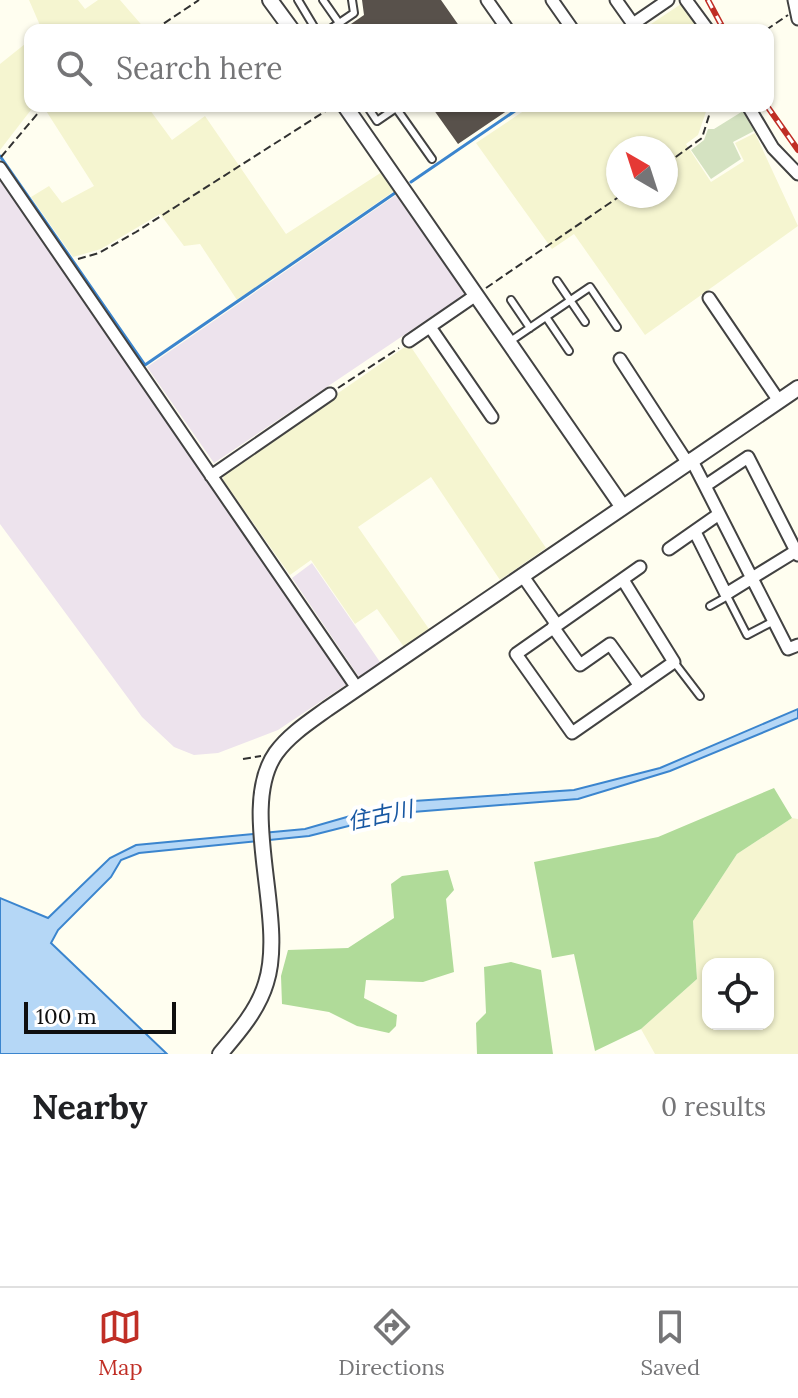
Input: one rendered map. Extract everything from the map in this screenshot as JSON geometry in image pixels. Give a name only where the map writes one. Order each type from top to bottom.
[{"type":"street","points":[[270,0],[288,24]]},
{"type":"street","points":[[487,0],[504,24]]},
{"type":"street","points":[[552,0],[569,24]]},
{"type":"street","points":[[616,0],[633,24],[668,0]]},
{"type":"street","points":[[686,0],[704,24]]},
{"type":"street","points":[[794,0],[798,19]]},
{"type":"street","points":[[349,112],[622,506]]},
{"type":"street","points":[[752,112],[773,148],[798,174]]},
{"type":"street","points":[[1,162],[357,688]]},
{"type":"street","points":[[409,341],[476,295]]},
{"type":"street","points":[[709,298],[779,401]]},
{"type":"street","points":[[430,327],[492,417]]},
{"type":"street","points":[[620,359],[705,486],[788,649],[798,645]]},
{"type":"street","points":[[222,1051],[259,1003],[268,979],[271,950],[262,811],[267,771],[276,753],[298,731],[357,688],[798,388]]},
{"type":"street","points":[[211,476],[330,394]]},
{"type":"street","points":[[695,532],[727,595],[797,553],[748,457],[705,486]]},
{"type":"street","points":[[669,549],[719,514]]},
{"type":"street","points":[[623,580],[674,662],[572,733],[516,654],[640,567]]},
{"type":"street","points":[[522,575],[580,665],[610,644],[640,686]]},
{"type":"lane","points":[[298,0],[312,24]]},
{"type":"lane","points":[[323,0],[341,24]]},
{"type":"lane","points":[[344,24],[354,13],[352,0]]},
{"type":"lane","points":[[371,112],[377,121],[389,112]]},
{"type":"lane","points":[[399,112],[432,159]]},
{"type":"lane","points":[[557,281],[585,322]]},
{"type":"lane","points":[[509,342],[590,287],[617,327]]},
{"type":"lane","points":[[511,300],[530,328]]},
{"type":"lane","points":[[546,317],[569,351]]},
{"type":"lane","points":[[710,606],[727,595],[747,635],[774,621]]},
{"type":"lane","points":[[674,662],[700,696]]},
{"type":"path","points":[[163,24],[199,0]]},
{"type":"path","points":[[774,25],[797,11]]},
{"type":"path","points":[[1,162],[39,112]]},
{"type":"path","points":[[74,260],[99,253],[136,232],[324,112]]},
{"type":"path","points":[[678,155],[702,138],[710,112]]},
{"type":"path","points":[[476,295],[606,206]]},
{"type":"path","points":[[330,394],[409,341]]},
{"type":"path","points":[[243,759],[276,753]]},
{"type":"shaded area","points":[[0,175],[347,684],[278,730],[218,753],[194,755],[174,747],[142,717],[0,524]]},
{"type":"shaded area","points":[[396,195],[465,294],[214,463],[147,367]]},
{"type":"shaded area","points":[[312,563],[380,662],[359,677],[292,578]]},
{"type":"green space","points":[[29,0],[78,0],[85,9],[98,0],[120,0],[141,24],[39,24]]},
{"type":"green space","points":[[681,4],[696,24],[651,24]]},
{"type":"green space","points":[[24,45],[24,112],[29,112],[0,150],[0,64]]},
{"type":"green space","points":[[47,112],[151,112],[172,140],[205,116],[286,234],[385,170],[397,189],[237,300],[200,244],[184,246],[160,214],[101,249],[73,257],[31,197],[49,186],[62,203],[94,186]]},
{"type":"green space","points":[[522,112],[706,112],[698,135],[686,144],[711,182],[744,161],[735,143],[755,133],[798,226],[645,335],[574,234],[552,249],[476,143]]},
{"type":"green space","points":[[744,112],[754,131],[733,142],[741,159],[711,179],[691,150],[704,140],[708,129],[714,129]]},
{"type":"green space","points":[[409,344],[546,548],[500,580],[431,477],[358,527],[429,629],[404,647],[377,609],[355,624],[311,560],[290,575],[223,480],[224,472]]},
{"type":"green space","points":[[774,788],[792,818],[737,854],[693,921],[697,979],[641,1029],[595,1051],[574,954],[552,958],[534,862],[658,837]]},
{"type":"green space","points":[[792,818],[798,819],[798,1054],[655,1054],[641,1029],[697,979],[693,921],[737,854]]},
{"type":"green space","points":[[448,870],[454,890],[446,899],[454,972],[423,982],[366,980],[364,998],[397,1015],[396,1026],[389,1033],[357,1026],[329,1012],[282,1004],[281,976],[288,950],[348,948],[394,918],[391,884],[402,876]]},
{"type":"green space","points":[[511,962],[541,970],[553,1054],[477,1054],[476,1023],[486,1013],[484,967]]},
{"type":"water","name":"住古川","points":[[798,709],[798,718],[670,771],[578,799],[400,813],[309,836],[139,853],[121,860],[111,877],[58,930],[51,943],[167,1054],[0,1054],[0,898],[48,918],[110,858],[136,845],[305,829],[399,802],[574,790],[660,768]]},
{"type":"building","points":[[362,0],[441,0],[458,24],[351,24],[364,15]]},
{"type":"building","points":[[435,112],[505,112],[458,144]]},
{"type":"waterway","points":[[411,182],[513,112]]},
{"type":"waterway","points":[[0,156],[145,365],[395,193]]},
{"type":"railway","points":[[708,0],[721,24]]},
{"type":"railway","points":[[771,112],[798,150]]}]
